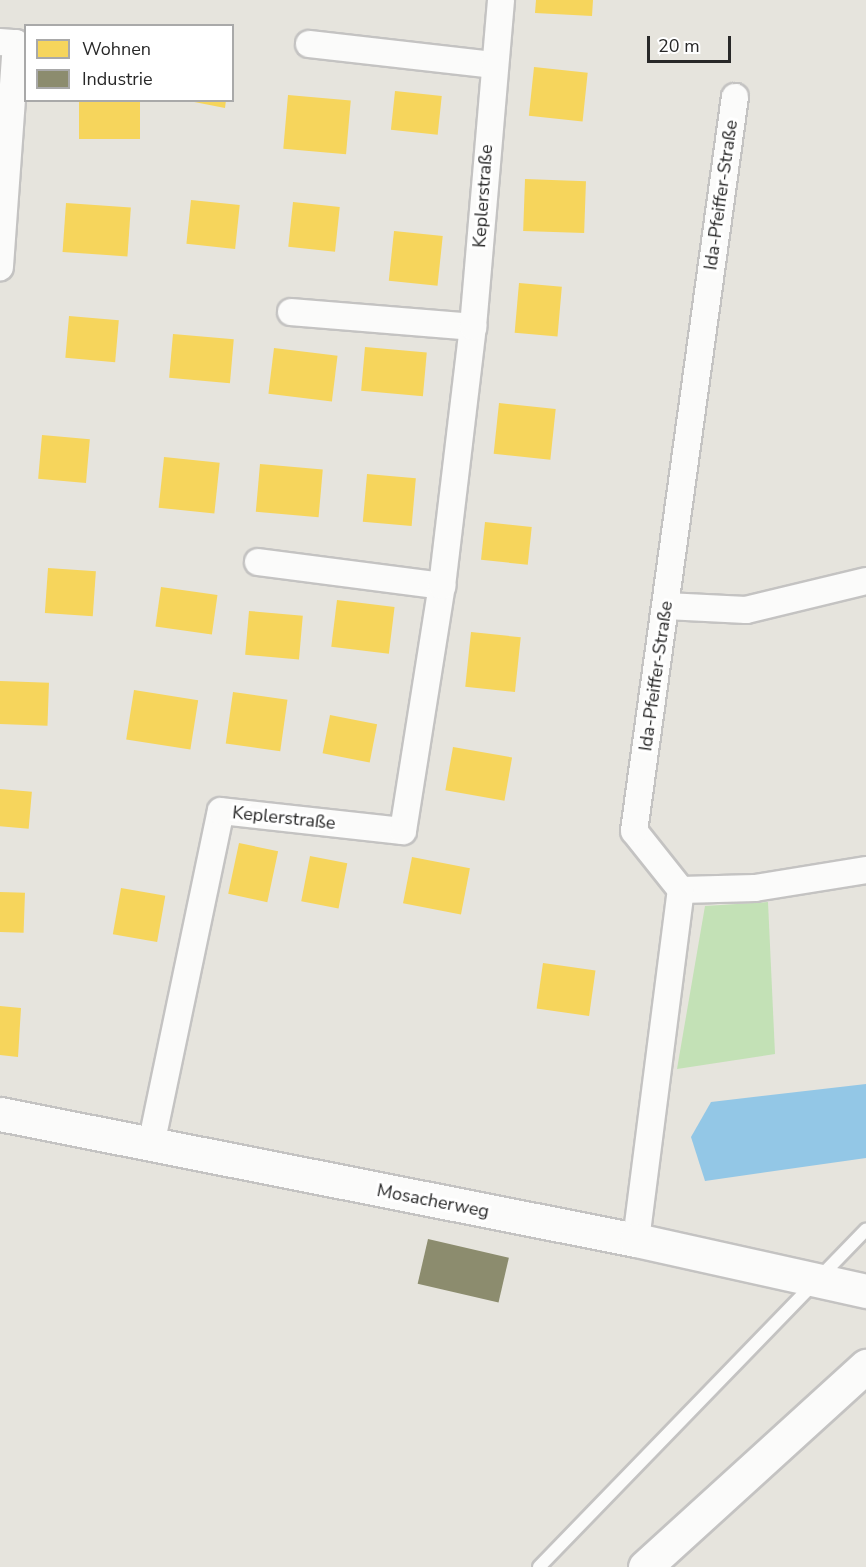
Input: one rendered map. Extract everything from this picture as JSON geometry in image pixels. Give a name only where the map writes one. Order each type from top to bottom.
[{"type":"street","name":"Keplerstraße","points":[[151,1145],[221,812],[403,831],[442,586],[473,327],[493,65],[501,0]]},
{"type":"street","points":[[0,42],[16,43],[0,267]]},
{"type":"street","points":[[309,44],[493,65]]},
{"type":"street","name":"Ida-Pfeiffer-Straße","points":[[681,890],[634,831],[735,97]]},
{"type":"street","points":[[291,312],[473,327]]},
{"type":"street","points":[[258,562],[442,586]]},
{"type":"street","points":[[666,606],[746,610],[866,581]]},
{"type":"street","points":[[636,1240],[681,890],[755,888],[866,870]]},
{"type":"street","name":"Mosacherweg","points":[[0,1114],[636,1240],[866,1291]]},
{"type":"street","points":[[645,1567],[857,1374]]},
{"type":"lane","points":[[539,1567],[866,1230]]},
{"type":"green space","points":[[768,902],[775,1054],[677,1069],[705,906]]},
{"type":"water","points":[[866,1084],[866,1158],[705,1181],[691,1137],[711,1102]]},
{"type":"building: Wohnen","points":[[536,0],[593,0],[592,16],[535,13]]},
{"type":"building: Wohnen","points":[[534,67],[588,73],[583,121],[529,116]]},
{"type":"building: Wohnen","points":[[395,91],[442,96],[438,135],[391,130]]},
{"type":"building: Wohnen","points":[[288,95],[351,100],[346,154],[283,149]]},
{"type":"building: Wohnen","points":[[79,102],[140,102],[140,139],[79,139]]},
{"type":"building: Wohnen","points":[[194,102],[226,102],[225,108]]},
{"type":"building: Wohnen","points":[[525,179],[586,181],[584,233],[523,231]]},
{"type":"building: Wohnen","points":[[191,200],[240,205],[235,249],[186,244]]},
{"type":"building: Wohnen","points":[[293,202],[340,207],[335,252],[288,247]]},
{"type":"building: Wohnen","points":[[66,203],[131,208],[127,256],[63,252]]},
{"type":"building: Wohnen","points":[[394,231],[443,236],[438,286],[389,281]]},
{"type":"building: Wohnen","points":[[519,283],[562,287],[557,337],[515,333]]},
{"type":"building: Wohnen","points":[[69,316],[119,320],[115,362],[65,358]]},
{"type":"building: Wohnen","points":[[173,334],[234,339],[230,383],[169,378]]},
{"type":"building: Wohnen","points":[[365,347],[427,352],[423,396],[361,391]]},
{"type":"building: Wohnen","points":[[274,348],[338,356],[332,401],[268,394]]},
{"type":"building: Wohnen","points":[[499,403],[556,409],[550,460],[494,454]]},
{"type":"building: Wohnen","points":[[42,435],[90,439],[86,483],[38,479]]},
{"type":"building: Wohnen","points":[[164,457],[220,463],[214,514],[159,508]]},
{"type":"building: Wohnen","points":[[260,464],[323,469],[319,517],[256,512]]},
{"type":"building: Wohnen","points":[[367,474],[416,478],[412,526],[363,522]]},
{"type":"building: Wohnen","points":[[485,522],[532,527],[528,565],[481,560]]},
{"type":"building: Wohnen","points":[[48,568],[96,571],[93,616],[45,613]]},
{"type":"building: Wohnen","points":[[161,587],[217,595],[212,635],[155,627]]},
{"type":"building: Wohnen","points":[[337,600],[395,607],[389,654],[331,647]]},
{"type":"building: Wohnen","points":[[249,611],[303,616],[299,660],[245,655]]},
{"type":"building: Wohnen","points":[[471,632],[521,637],[515,692],[465,687]]},
{"type":"building: Wohnen","points":[[0,681],[49,683],[47,726],[0,724]]},
{"type":"building: Wohnen","points":[[134,690],[198,700],[190,750],[126,739]]},
{"type":"building: Wohnen","points":[[233,692],[287,700],[280,751],[226,743]]},
{"type":"building: Wohnen","points":[[330,715],[377,724],[370,762],[323,753]]},
{"type":"building: Wohnen","points":[[453,747],[512,757],[504,801],[445,790]]},
{"type":"building: Wohnen","points":[[0,789],[32,792],[29,829],[0,826]]},
{"type":"building: Wohnen","points":[[239,843],[278,851],[267,902],[228,894]]},
{"type":"building: Wohnen","points":[[310,856],[347,863],[339,908],[301,901]]},
{"type":"building: Wohnen","points":[[412,857],[470,868],[461,914],[403,903]]},
{"type":"building: Wohnen","points":[[121,888],[165,896],[157,942],[113,934]]},
{"type":"building: Wohnen","points":[[0,892],[25,893],[24,933],[0,932]]},
{"type":"building: Wohnen","points":[[543,963],[595,970],[589,1016],[537,1009]]},
{"type":"building: Wohnen","points":[[0,1006],[21,1008],[18,1057],[0,1055]]},
{"type":"building: Industrie","points":[[428,1239],[509,1258],[499,1302],[418,1284]]}]
